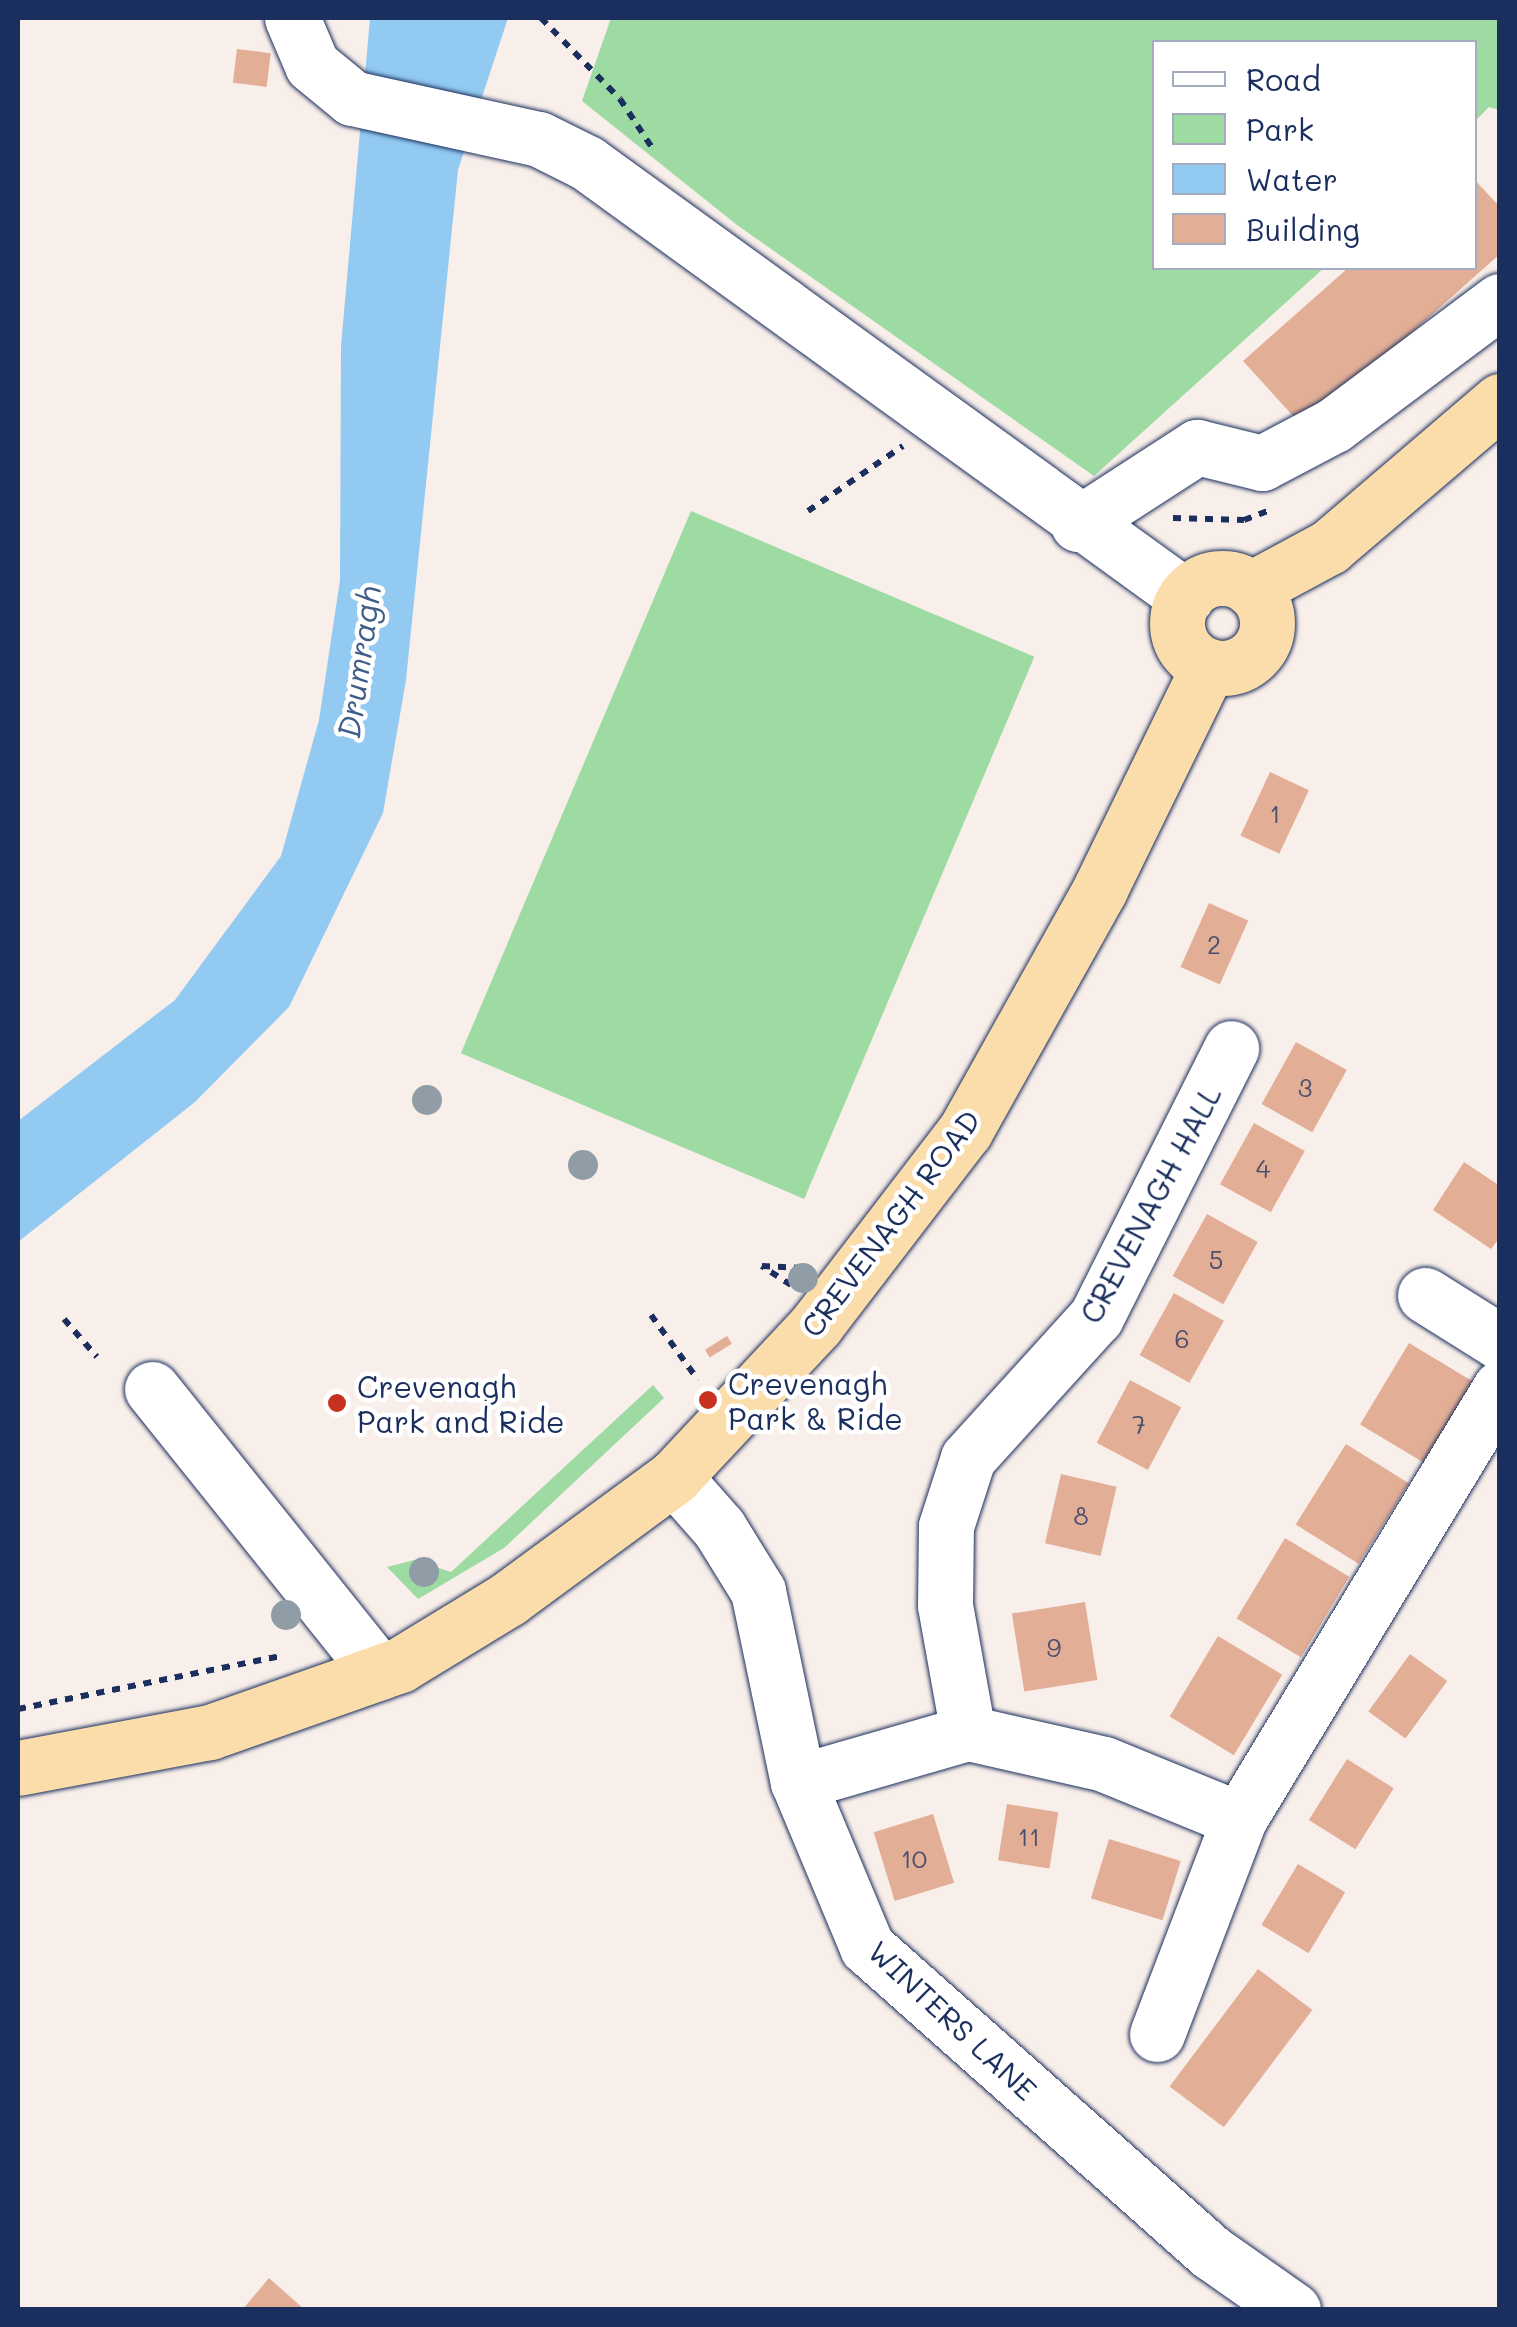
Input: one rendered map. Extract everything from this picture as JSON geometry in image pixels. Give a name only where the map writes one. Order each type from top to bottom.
[{"type":"highway","points":[[1251,589],[1267,615],[1262,645],[1240,665],[1209,666],[1180,638],[1186,598],[1209,580],[1251,589],[1328,547],[1500,401]]},
{"type":"highway","name":"CREVENAGH ROAD","points":[[18,1768],[210,1732],[379,1672],[508,1599],[674,1477],[816,1325],[965,1131],[1100,889],[1209,666]]},
{"type":"street","points":[[292,18],[312,65],[352,98],[539,139],[638,196],[937,422],[1098,512],[1186,598]]},
{"type":"street","points":[[1098,512],[1198,446],[1262,463],[1334,424],[1500,301]]},
{"type":"street","name":"CREVENAGH HALL","points":[[968,1733],[944,1605],[946,1526],[968,1458],[1096,1317],[1232,1048]]},
{"type":"street","points":[[1425,1295],[1500,1342]]},
{"type":"street","points":[[1157,2034],[1239,1818],[1500,1388]]},
{"type":"street","points":[[152,1389],[379,1672]]},
{"type":"street","name":"WINTERS LANE","points":[[674,1477],[719,1528],[758,1591],[798,1782],[867,1948],[1212,2253],[1294,2310]]},
{"type":"street","points":[[798,1782],[968,1733],[1104,1764],[1239,1818]]},
{"type":"path","points":[[541,18],[620,99],[660,157]]},
{"type":"path","points":[[808,511],[937,422]]},
{"type":"path","points":[[1098,512],[1244,520],[1275,508]]},
{"type":"path","points":[[799,1299],[786,1279],[762,1266],[792,1264],[823,1274]]},
{"type":"path","points":[[651,1315],[698,1380]]},
{"type":"path","points":[[64,1319],[97,1357]]},
{"type":"path","points":[[18,1709],[261,1654],[288,1657]]},
{"type":"green space","points":[[611,18],[1499,18],[1499,110],[1489,107],[1477,119],[1477,40],[1152,40],[1152,270],[1322,270],[1094,476],[737,225],[582,101]]},
{"type":"green space","points":[[691,511],[1034,657],[804,1199],[461,1053]]},
{"type":"green space","points":[[653,1385],[664,1398],[504,1548],[418,1599],[387,1567],[414,1560],[451,1572]]},
{"type":"water","name":"Drumragh","points":[[370,18],[508,18],[458,170],[406,680],[383,813],[289,1007],[195,1102],[18,1242],[18,1121],[175,1000],[281,856],[319,720],[340,580],[341,346]]},
{"type":"building","points":[[237,49],[271,53],[267,87],[233,83]]},
{"type":"building","points":[[1477,182],[1500,207],[1500,254],[1304,428],[1243,361],[1346,270],[1477,270]]},
{"type":"building","points":[[1270,772],[1309,790],[1279,854],[1240,835]]},
{"type":"building","points":[[1209,903],[1248,920],[1220,984],[1181,967]]},
{"type":"building","points":[[1296,1042],[1347,1070],[1312,1132],[1262,1104]]},
{"type":"building","points":[[1254,1123],[1305,1151],[1271,1212],[1220,1184]]},
{"type":"building","points":[[1464,1162],[1500,1186],[1500,1237],[1491,1249],[1433,1210]]},
{"type":"building","points":[[1207,1214],[1258,1242],[1223,1304],[1173,1276]]},
{"type":"building","points":[[1174,1293],[1224,1321],[1189,1383],[1140,1355]]},
{"type":"building","points":[[727,1336],[732,1344],[710,1357],[705,1350]]},
{"type":"building","points":[[1409,1343],[1473,1382],[1424,1463],[1360,1424]]},
{"type":"building","points":[[1130,1380],[1181,1407],[1148,1470],[1097,1443]]},
{"type":"building","points":[[1346,1444],[1409,1483],[1358,1564],[1296,1525]]},
{"type":"building","points":[[1061,1474],[1117,1487],[1101,1556],[1045,1543]]},
{"type":"building","points":[[1285,1538],[1349,1577],[1301,1657],[1237,1619]]},
{"type":"building","points":[[1085,1602],[1097,1680],[1024,1692],[1012,1614]]},
{"type":"building","points":[[1218,1636],[1282,1675],[1234,1755],[1170,1717]]},
{"type":"building","points":[[1410,1654],[1447,1681],[1405,1738],[1368,1711]]},
{"type":"building","points":[[1347,1759],[1394,1788],[1355,1849],[1309,1820]]},
{"type":"building","points":[[1007,1804],[1058,1812],[1049,1868],[998,1860]]},
{"type":"building","points":[[933,1814],[954,1883],[895,1901],[874,1832]]},
{"type":"building","points":[[1109,1839],[1181,1861],[1163,1920],[1091,1898]]},
{"type":"building","points":[[1298,1864],[1345,1892],[1309,1953],[1261,1925]]},
{"type":"building","points":[[1258,1969],[1312,2010],[1224,2127],[1170,2086]]},
{"type":"building","points":[[269,2278],[305,2310],[242,2310]]},
{"type":"place","name":"Crevenagh Park & Ride","points":[[708,1400]]},
{"type":"place","name":"Crevenagh Park and Ride","points":[[337,1403]]}]
